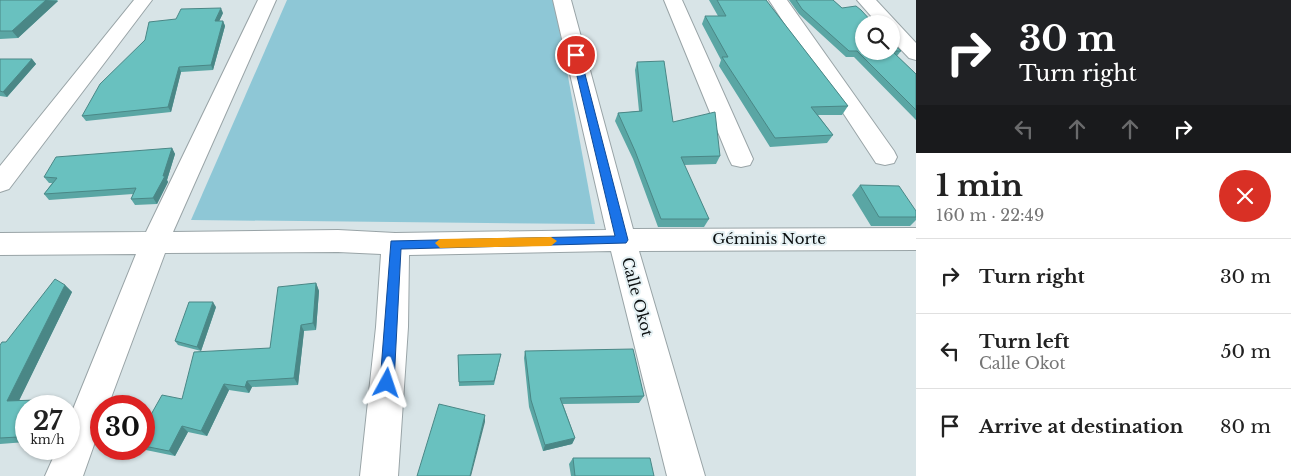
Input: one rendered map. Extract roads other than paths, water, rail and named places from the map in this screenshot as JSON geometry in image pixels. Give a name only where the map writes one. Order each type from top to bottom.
[{"type":"street","points":[[0,183],[143,0]]},
{"type":"street","points":[[64,476],[155,242],[267,0]]},
{"type":"street","name":"Calle Okot","points":[[562,0],[622,240],[686,476]]},
{"type":"street","points":[[673,0],[741,158]]},
{"type":"street","points":[[778,0],[885,157]]},
{"type":"street","points":[[866,0],[880,15]]},
{"type":"street","points":[[900,37],[916,54]]},
{"type":"street","name":"Géminis Norte","points":[[0,244],[338,241],[396,244],[622,240],[916,239]]},
{"type":"street","points":[[379,476],[392,327],[396,244]]}]
